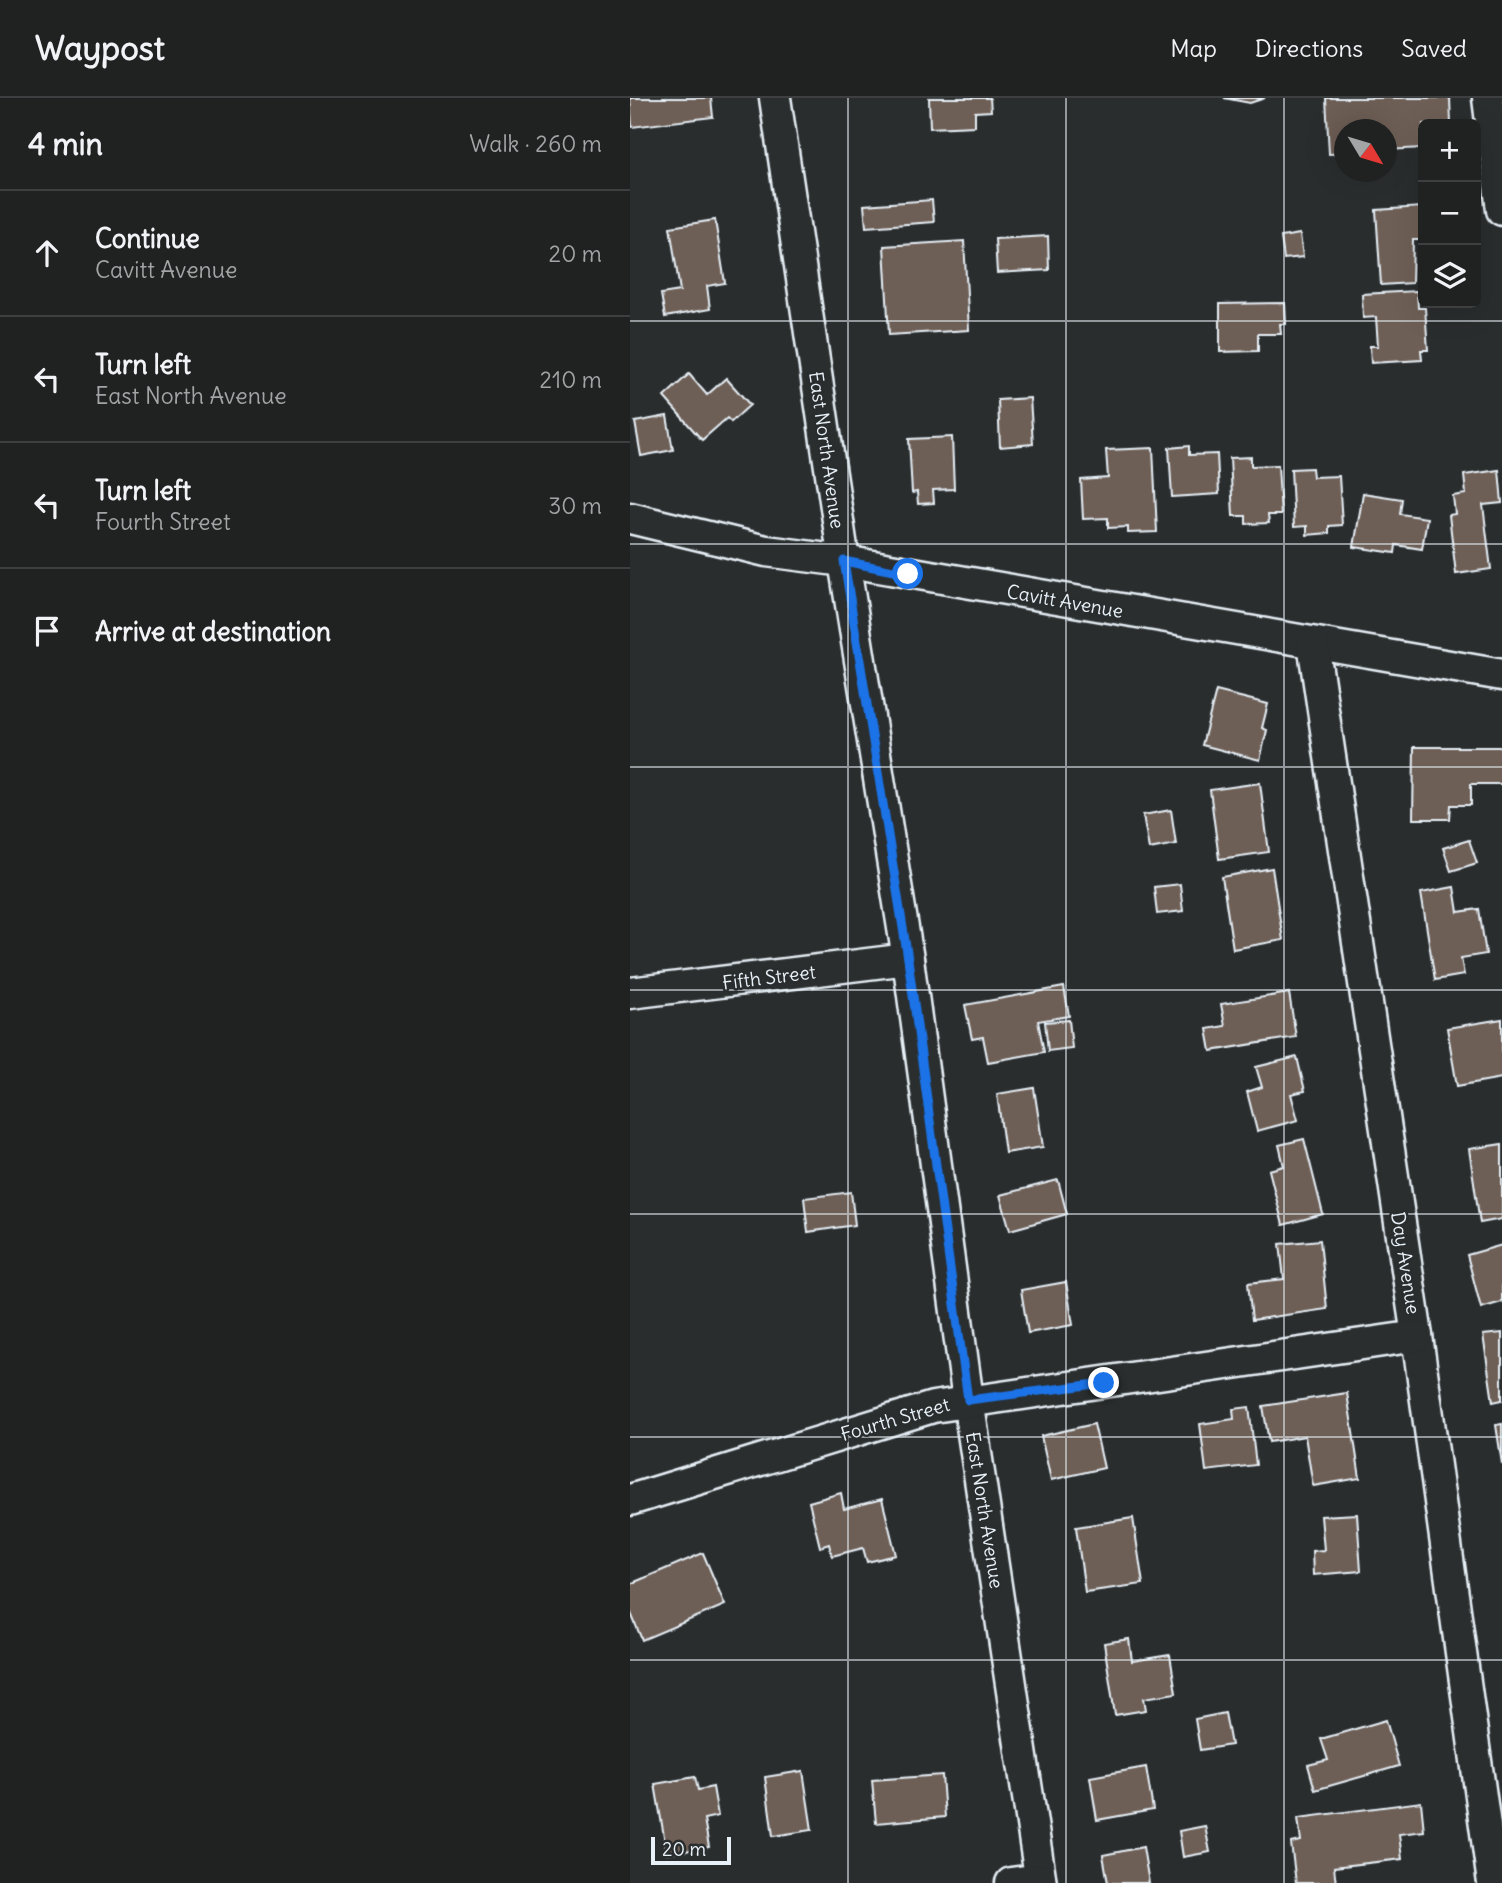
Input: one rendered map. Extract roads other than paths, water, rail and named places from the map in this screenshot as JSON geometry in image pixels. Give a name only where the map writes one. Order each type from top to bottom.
[{"type":"street","name":"East North Avenue","points":[[775,98],[844,561],[908,959],[1031,1882]]},
{"type":"street","points":[[1488,98],[1502,210]]},
{"type":"street","name":"Cavitt Avenue","points":[[630,518],[766,551],[844,561],[1502,675]]},
{"type":"street","name":"Day Avenue","points":[[1313,643],[1417,1336],[1493,1883]]},
{"type":"street","name":"Fifth Street","points":[[630,993],[908,959]]},
{"type":"street","name":"Fourth Street","points":[[630,1500],[933,1407],[1417,1336]]}]
